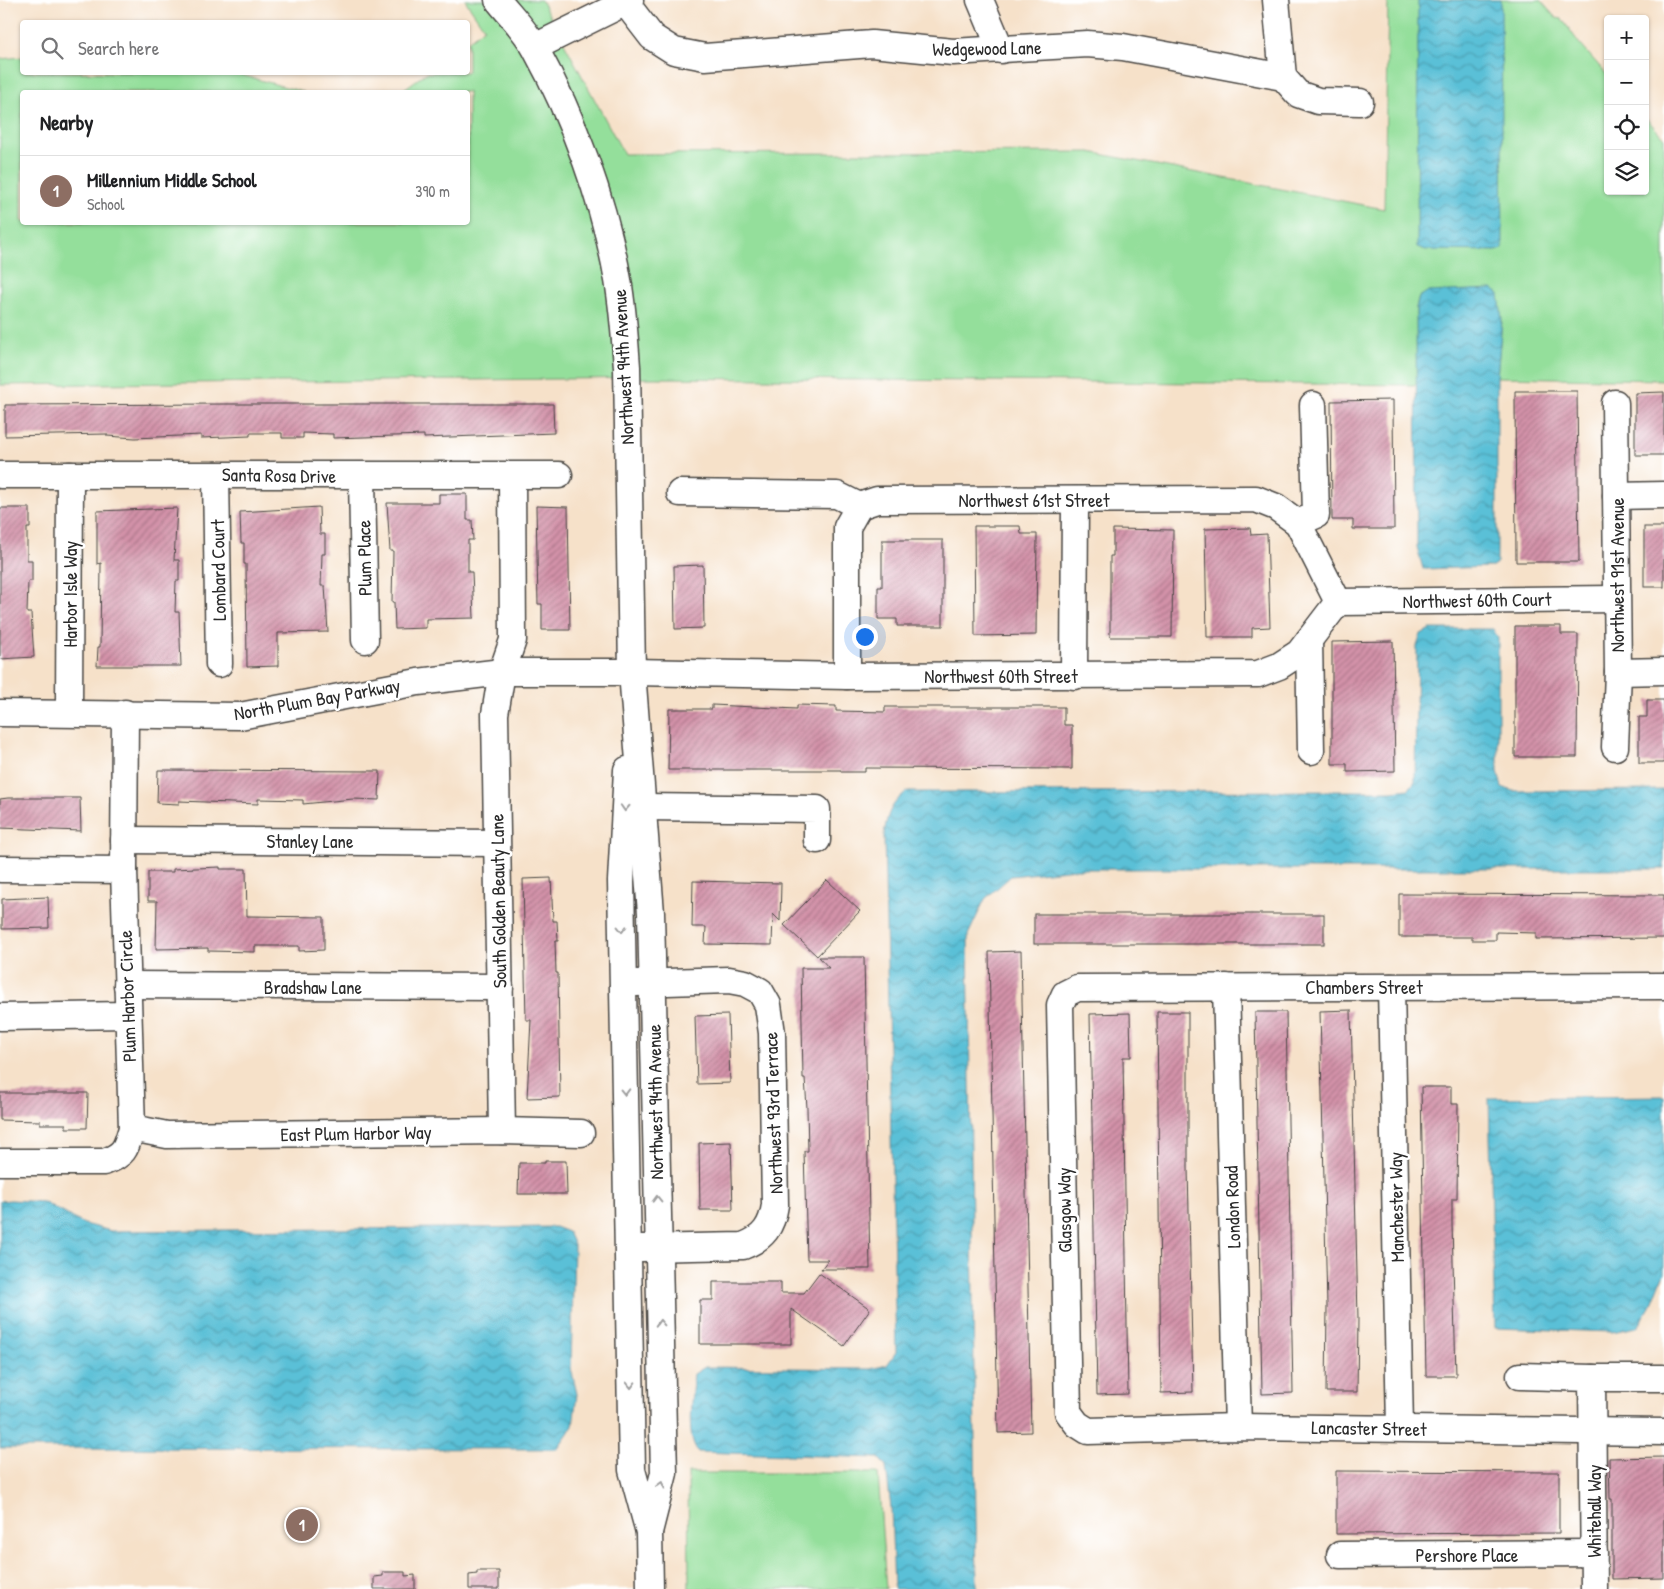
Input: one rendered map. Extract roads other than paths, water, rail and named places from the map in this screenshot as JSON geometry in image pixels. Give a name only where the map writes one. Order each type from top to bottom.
[{"type":"street","name":"Northwest 94th Avenue","points":[[498,0],[535,47],[576,136],[602,214],[618,280],[627,367],[632,672],[621,880],[632,1470],[649,1532],[650,1589]]},
{"type":"street","points":[[980,0],[1001,50]]},
{"type":"street","points":[[1276,0],[1283,76],[1298,94],[1318,101],[1360,102]]},
{"type":"street","points":[[535,47],[628,1]]},
{"type":"street","name":"Wedgewood Lane","points":[[628,1],[652,36],[674,51],[705,57],[872,44],[953,52],[1087,44],[1123,47],[1283,76]]},
{"type":"street","name":"Northwest 91st Avenue","points":[[1615,403],[1618,672],[1615,747]]},
{"type":"street","points":[[1298,523],[1316,515],[1313,405]]},
{"type":"street","name":"Santa Rosa Drive","points":[[0,475],[559,475]]},
{"type":"street","name":"Harbor Isle Way","points":[[69,713],[70,475]]},
{"type":"street","name":"Lombard Court","points":[[216,475],[219,664]]},
{"type":"street","name":"Plum Place","points":[[362,476],[365,640]]},
{"type":"street","name":"South Golden Beauty Lane","points":[[502,1131],[495,714],[502,672],[513,640],[512,476]]},
{"type":"street","points":[[680,493],[837,494],[859,506],[847,528],[847,676]]},
{"type":"street","points":[[1616,496],[1664,496]]},
{"type":"street","name":"Northwest 61st Street","points":[[859,506],[878,500],[1256,499],[1276,507],[1298,523],[1338,602]]},
{"type":"street","points":[[1074,676],[1075,500]]},
{"type":"street","name":"Northwest 60th Court","points":[[1338,602],[1616,599]]},
{"type":"street","name":"Northwest 60th Street","points":[[632,672],[847,676],[1258,674],[1279,666],[1299,653],[1338,602]]},
{"type":"street","points":[[1309,640],[1311,751]]},
{"type":"street","points":[[1618,672],[1664,671]]},
{"type":"street","name":"North Plum Bay Parkway","points":[[0,713],[125,713],[240,716],[418,682],[502,672],[632,672]]},
{"type":"street","name":"Northwest 94th Avenue","points":[[632,672],[650,880],[664,1473],[649,1532]]},
{"type":"street","name":"Plum Harbor Circle","points":[[0,1162],[104,1162],[117,1157],[126,1147],[132,1128],[126,986],[124,870],[125,713]]},
{"type":"street","points":[[644,807],[817,809],[817,840]]},
{"type":"street","name":"Stanley Lane","points":[[124,840],[496,843]]},
{"type":"street","points":[[0,869],[124,870]]},
{"type":"street","name":"Northwest 93rd Terrace","points":[[623,983],[729,980],[745,983],[760,991],[768,1005],[772,1033],[775,1195],[773,1219],[768,1231],[756,1241],[744,1246],[628,1248]]},
{"type":"street","name":"Bradshaw Lane","points":[[126,986],[500,987]]},
{"type":"street","name":"Chambers Street","points":[[1066,994],[1077,988],[1664,986]]},
{"type":"street","name":"London Road","points":[[1226,987],[1238,1427]]},
{"type":"street","name":"Manchester Way","points":[[1391,987],[1400,1428]]},
{"type":"street","name":"Glasgow Way","points":[[1066,994],[1060,1005],[1068,1412],[1077,1424]]},
{"type":"street","points":[[0,1017],[127,1015]]},
{"type":"street","name":"East Plum Harbor Way","points":[[132,1128],[167,1135],[502,1131],[581,1132]]},
{"type":"street","points":[[1520,1376],[1663,1378]]},
{"type":"street","name":"Whitehall Way","points":[[1592,1378],[1594,1589]]},
{"type":"street","name":"Lancaster Street","points":[[1077,1424],[1088,1431],[1238,1427],[1400,1428],[1594,1433],[1664,1432]]},
{"type":"street","name":"Pershore Place","points":[[1340,1555],[1594,1553]]},
{"type":"water","points":[[1418,0],[1501,0],[1503,249],[1496,251],[1426,250],[1417,247]]},
{"type":"water","points":[[1492,289],[1499,294],[1502,320],[1497,377],[1497,562],[1493,567],[1423,569],[1417,547],[1416,308],[1419,297],[1427,292]]},
{"type":"water","points":[[1430,629],[1493,629],[1498,638],[1498,771],[1502,787],[1513,791],[1664,790],[1664,869],[1075,869],[1011,876],[985,899],[968,935],[977,1589],[894,1589],[891,1508],[886,1467],[879,1458],[698,1452],[694,1445],[690,1426],[691,1403],[694,1374],[705,1367],[870,1369],[887,1365],[896,1352],[884,835],[888,816],[896,801],[906,792],[1392,791],[1409,789],[1415,781],[1417,646],[1421,634]]},
{"type":"water","points":[[1664,1096],[1664,1273],[1652,1304],[1637,1327],[1612,1332],[1495,1328],[1489,1098]]},
{"type":"water","points":[[0,1201],[44,1202],[84,1224],[111,1231],[555,1227],[568,1232],[574,1245],[571,1368],[577,1394],[573,1426],[557,1449],[0,1448]]},
{"type":"place","name":"Millennium Middle School","points":[[302,1525]]}]
